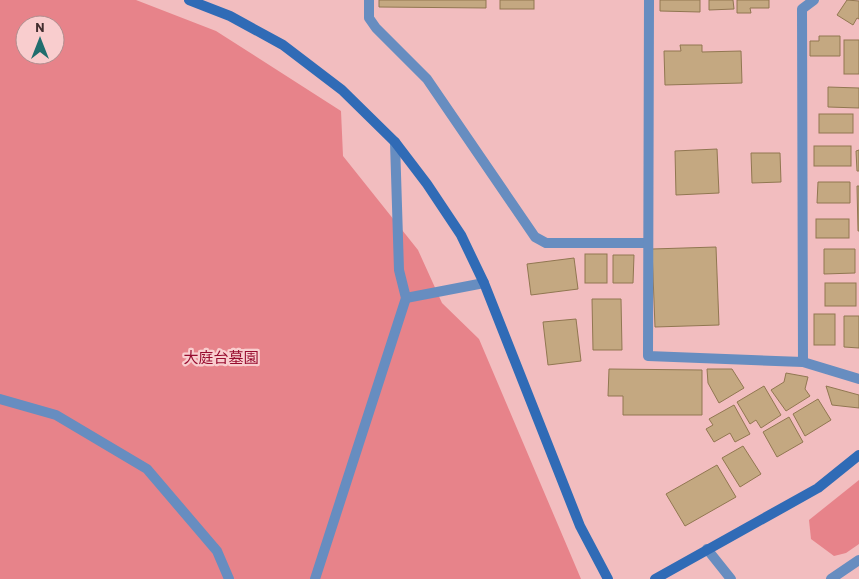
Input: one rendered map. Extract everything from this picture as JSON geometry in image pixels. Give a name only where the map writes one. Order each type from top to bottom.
[{"type":"street","points":[[190,0],[230,16],[283,45],[342,90],[395,142],[426,184],[461,236],[484,283],[580,526],[608,579]]},
{"type":"street","points":[[370,0],[369,18],[376,28],[427,79],[535,238],[546,243],[648,243]]},
{"type":"street","points":[[649,0],[648,356],[803,362],[859,379]]},
{"type":"street","points":[[803,362],[802,9],[814,0]]},
{"type":"street","points":[[315,579],[406,298],[399,270],[395,142]]},
{"type":"street","points":[[406,298],[484,283]]},
{"type":"street","points":[[0,398],[56,415],[147,468],[217,552],[229,579]]},
{"type":"street","points":[[655,579],[818,488],[859,455]]},
{"type":"street","points":[[708,549],[731,579]]},
{"type":"street","points":[[831,579],[858,563]]},
{"type":"green space","name":"大庭台墓園","points":[[0,0],[136,0],[216,31],[341,111],[343,156],[418,250],[442,303],[479,339],[581,579],[0,579]]},
{"type":"green space","points":[[859,480],[859,544],[846,553],[834,556],[811,539],[809,520]]},
{"type":"building","points":[[379,0],[486,0],[486,8],[379,7]]},
{"type":"building","points":[[500,0],[534,0],[534,9],[500,9]]},
{"type":"building","points":[[660,0],[700,0],[700,12],[660,11]]},
{"type":"building","points":[[709,0],[733,0],[734,9],[709,10]]},
{"type":"building","points":[[737,0],[769,0],[769,8],[750,8],[751,13],[737,13]]},
{"type":"building","points":[[847,0],[859,1],[859,19],[857,18],[853,25],[837,15]]},
{"type":"building","points":[[819,36],[840,36],[840,56],[810,56],[810,41],[819,41]]},
{"type":"building","points":[[844,40],[859,40],[859,74],[844,74]]},
{"type":"building","points":[[680,45],[702,45],[702,52],[741,51],[742,83],[665,85],[664,51],[681,51]]},
{"type":"building","points":[[828,87],[859,88],[859,108],[828,107]]},
{"type":"building","points":[[819,114],[853,114],[853,133],[819,133]]},
{"type":"building","points":[[814,146],[851,146],[851,166],[814,166]]},
{"type":"building","points":[[717,149],[719,193],[676,195],[675,151]]},
{"type":"building","points":[[859,150],[859,171],[857,171],[856,151]]},
{"type":"building","points":[[751,153],[780,153],[781,182],[752,183]]},
{"type":"building","points":[[818,182],[850,182],[850,203],[817,203]]},
{"type":"building","points":[[857,186],[859,186],[859,231],[858,231]]},
{"type":"building","points":[[816,219],[849,219],[849,238],[816,238]]},
{"type":"building","points":[[716,247],[719,325],[655,327],[652,249]]},
{"type":"building","points":[[824,249],[855,249],[855,273],[824,274]]},
{"type":"building","points":[[585,254],[607,254],[607,283],[585,283]]},
{"type":"building","points":[[613,255],[634,255],[633,283],[613,283]]},
{"type":"building","points":[[574,258],[578,289],[531,295],[527,264]]},
{"type":"building","points":[[825,283],[856,283],[856,306],[825,306]]},
{"type":"building","points":[[592,299],[621,299],[622,350],[593,350]]},
{"type":"building","points":[[814,314],[835,314],[835,345],[814,345]]},
{"type":"building","points":[[844,316],[859,316],[859,348],[844,347]]},
{"type":"building","points":[[576,319],[581,361],[548,365],[543,322]]},
{"type":"building","points":[[609,369],[702,370],[702,415],[623,415],[623,396],[608,396]]},
{"type":"building","points":[[707,369],[732,369],[744,388],[719,403],[708,383]]},
{"type":"building","points":[[786,373],[808,377],[805,389],[810,396],[786,411],[771,390],[784,382]]},
{"type":"building","points":[[764,386],[781,415],[761,428],[756,420],[750,424],[737,402]]},
{"type":"building","points":[[826,386],[859,395],[859,408],[832,405]]},
{"type":"building","points":[[818,399],[831,420],[805,436],[793,414]]},
{"type":"building","points":[[734,405],[750,434],[735,442],[730,433],[714,442],[706,429],[713,425],[709,419]]},
{"type":"building","points":[[789,417],[803,442],[777,457],[763,432]]},
{"type":"building","points":[[743,446],[761,474],[740,487],[722,458]]},
{"type":"building","points":[[717,465],[736,497],[685,526],[666,494]]}]
